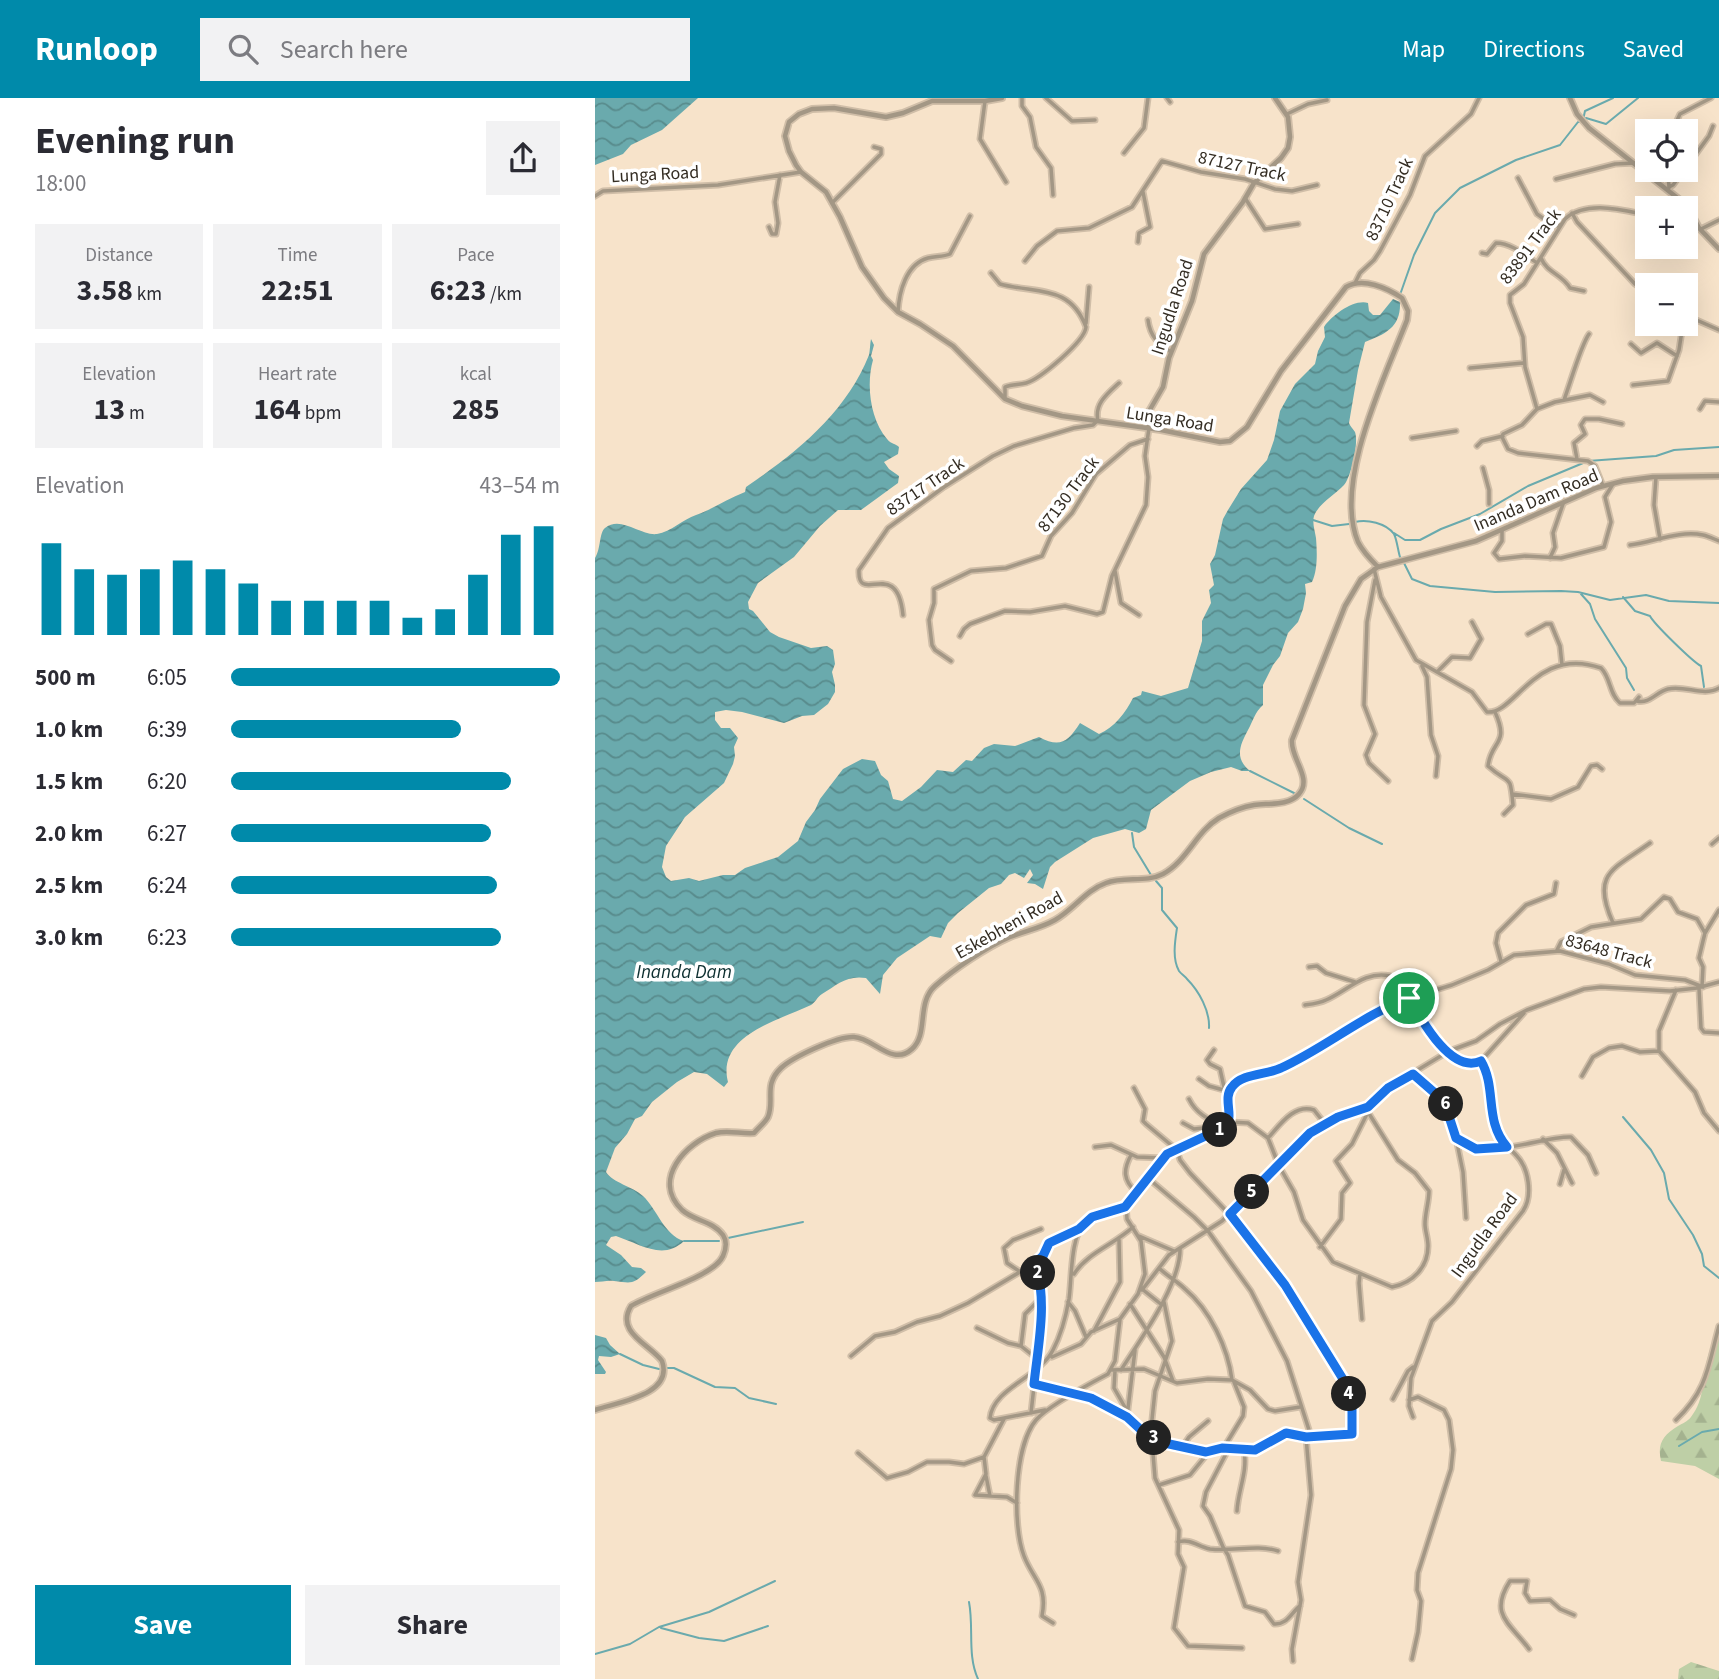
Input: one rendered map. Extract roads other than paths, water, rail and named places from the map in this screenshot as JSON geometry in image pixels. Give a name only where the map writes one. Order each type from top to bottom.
[{"type":"street","name":"Lunga Road","points":[[1002,98],[985,101],[932,101],[886,117],[834,108],[805,111],[789,122],[785,131],[789,151],[801,172],[820,186],[832,203],[862,267],[884,298],[898,312],[948,342],[1005,399],[1036,410],[1098,422],[1149,428],[1220,442],[1230,441],[1237,437],[1257,412],[1281,371],[1322,316],[1346,287],[1355,283]]},
{"type":"street","points":[[1022,98],[1022,107],[1030,117],[1036,147],[1051,168],[1053,195]]},
{"type":"street","points":[[1046,98],[1072,121],[1095,120]]},
{"type":"street","points":[[1125,153],[1144,128],[1148,98]]},
{"type":"street","points":[[1275,98],[1287,114],[1308,104],[1327,100]]},
{"type":"street","name":"83710 Track","points":[[1355,283],[1360,273],[1380,251],[1410,195],[1425,156],[1471,114],[1479,98]]},
{"type":"street","points":[[1570,98],[1577,114],[1589,128],[1669,188],[1719,249]]},
{"type":"street","points":[[1678,119],[1687,109],[1711,98]]},
{"type":"street","points":[[985,101],[980,139],[1006,183]]},
{"type":"street","name":"Ingudla Road","points":[[1149,428],[1147,413],[1163,387],[1171,352],[1192,301],[1204,254],[1254,183],[1288,148],[1290,137],[1287,114]]},
{"type":"street","points":[[1698,151],[1713,126]]},
{"type":"street","points":[[832,203],[881,154],[881,149],[874,147]]},
{"type":"street","name":"87127 Track","points":[[1143,192],[1162,161],[1291,191],[1317,185]]},
{"type":"street","points":[[1556,179],[1615,164],[1634,163]]},
{"type":"street","name":"Lunga Road","points":[[595,196],[603,191],[718,185],[801,172]]},
{"type":"street","points":[[769,227],[772,234],[776,235],[778,223],[775,200],[779,175]]},
{"type":"street","points":[[1518,178],[1540,217],[1555,226],[1563,222]]},
{"type":"street","points":[[1669,182],[1669,188]]},
{"type":"street","points":[[1669,188],[1676,182]]},
{"type":"street","points":[[1138,242],[1139,233],[1150,227],[1143,192]]},
{"type":"street","points":[[1025,261],[1037,246],[1057,232],[1094,226],[1132,207],[1143,192]]},
{"type":"street","points":[[1245,198],[1265,229],[1299,224]]},
{"type":"street","name":"83891 Track","points":[[1537,409],[1524,363],[1523,337],[1509,297],[1524,284],[1563,222],[1572,213],[1601,209],[1635,213]]},
{"type":"street","points":[[1572,213],[1577,222],[1635,282]]},
{"type":"street","points":[[898,312],[910,269],[927,258],[950,254],[970,216]]},
{"type":"street","points":[[1700,229],[1719,220]]},
{"type":"street","points":[[1482,253],[1487,254],[1500,242],[1537,263]]},
{"type":"street","points":[[1541,258],[1546,268],[1563,278],[1570,288],[1584,291]]},
{"type":"street","points":[[991,272],[1000,284],[1061,295],[1070,302],[1086,324]]},
{"type":"street","points":[[1355,283],[1375,286],[1398,295],[1405,301],[1408,311],[1369,416],[1353,492],[1356,537],[1376,568],[1367,622],[1364,705],[1375,737],[1366,755],[1369,763],[1388,781]]},
{"type":"street","points":[[1005,399],[1005,387],[1029,382],[1081,339],[1086,332],[1089,287]]},
{"type":"street","points":[[1148,320],[1149,328],[1158,343],[1171,352]]},
{"type":"street","points":[[1698,323],[1719,330]]},
{"type":"street","points":[[1565,400],[1579,356],[1584,349],[1584,341],[1589,334]]},
{"type":"street","points":[[1633,385],[1668,381],[1681,336]]},
{"type":"street","points":[[1631,344],[1641,353],[1657,343],[1677,356]]},
{"type":"street","points":[[1470,368],[1524,363]]},
{"type":"street","points":[[1098,422],[1097,410],[1101,401],[1119,383]]},
{"type":"street","points":[[1477,446],[1482,441],[1503,436],[1522,425],[1537,409],[1590,395],[1603,402]]},
{"type":"street","points":[[1700,410],[1704,402],[1719,402]]},
{"type":"street","points":[[1577,458],[1574,443],[1584,434],[1581,425],[1585,419],[1622,424]]},
{"type":"street","name":"83717 Track","points":[[903,615],[895,587],[887,583],[867,586],[858,573],[888,528],[944,487],[997,454],[1014,446],[1098,422]]},
{"type":"street","points":[[960,636],[970,624],[1005,611],[1030,612],[1065,606],[1100,614],[1104,610],[1115,569],[1146,505],[1148,489],[1145,456],[1149,428]]},
{"type":"street","points":[[1412,438],[1456,430]]},
{"type":"street","points":[[1503,436],[1505,444],[1513,452],[1556,459],[1577,458],[1593,464],[1603,486]]},
{"type":"street","name":"87130 Track","points":[[951,661],[932,645],[929,620],[935,603],[932,593],[935,587],[971,571],[1006,568],[1042,556],[1051,536],[1072,513],[1096,474],[1130,445],[1148,439]]},
{"type":"street","points":[[1483,468],[1489,491],[1489,504]]},
{"type":"street","name":"Inanda Dam Road","points":[[1368,573],[1376,568],[1476,541],[1564,501],[1613,483],[1656,477],[1719,476]]},
{"type":"street","points":[[1656,477],[1654,507],[1660,539]]},
{"type":"street","points":[[1502,531],[1502,541],[1494,551],[1497,559],[1525,556],[1561,558],[1605,546],[1611,522],[1605,497],[1613,483]]},
{"type":"street","points":[[1550,558],[1555,546],[1553,533],[1564,501]]},
{"type":"street","points":[[1630,545],[1687,534],[1704,535],[1719,541]]},
{"type":"street","points":[[1115,569],[1121,603],[1139,615]]},
{"type":"street","name":"Eskebheni Road","points":[[595,1410],[654,1390],[662,1380],[662,1361],[633,1335],[627,1326],[626,1317],[631,1306],[697,1276],[718,1264],[724,1255],[726,1246],[723,1235],[683,1210],[672,1193],[671,1174],[685,1151],[702,1139],[718,1133],[754,1133],[769,1115],[769,1090],[778,1071],[791,1061],[837,1040],[857,1038],[891,1054],[902,1055],[908,1052],[917,1043],[920,1035],[928,994],[944,979],[984,952],[1012,936],[1052,922],[1105,883],[1163,874],[1180,859],[1205,829],[1228,813],[1254,805],[1281,803],[1296,798],[1303,788],[1304,780],[1292,751],[1292,740],[1345,607],[1355,587],[1368,573]]},
{"type":"street","points":[[1376,578],[1381,597],[1408,649],[1422,664],[1472,692],[1487,712],[1495,712],[1540,673],[1562,666],[1591,665],[1601,668],[1607,675],[1616,700],[1625,704],[1638,699],[1644,702],[1668,689],[1691,689],[1705,693],[1719,688]]},
{"type":"street","points":[[1437,672],[1452,657],[1470,658],[1481,640],[1472,621]]},
{"type":"street","points":[[1528,634],[1551,624],[1560,646],[1562,666]]},
{"type":"street","points":[[1422,664],[1427,677],[1430,731],[1438,756],[1436,776]]},
{"type":"street","points":[[1495,712],[1502,732],[1488,766],[1510,781],[1513,805],[1504,814]]},
{"type":"street","points":[[1512,794],[1551,799],[1578,787],[1591,766],[1597,765],[1602,769]]},
{"type":"street","points":[[1712,844],[1719,838]]},
{"type":"street","points":[[1613,923],[1604,898],[1604,882],[1624,860],[1650,843]]},
{"type":"street","points":[[1501,961],[1496,943],[1499,933],[1521,909],[1554,894],[1556,883]]},
{"type":"street","points":[[1557,950],[1559,943],[1581,931],[1641,919],[1660,899],[1666,897],[1678,912],[1697,919],[1705,933]]},
{"type":"street","points":[[1719,909],[1705,933],[1699,958],[1703,967],[1701,1028],[1705,1032],[1719,1033]]},
{"type":"street","name":"83648 Track","points":[[1230,1091],[1243,1079],[1280,1069],[1409,998],[1452,985],[1488,970],[1514,955],[1557,950],[1609,964],[1635,975],[1679,979],[1701,987]]},
{"type":"street","points":[[1309,967],[1317,966],[1326,973],[1355,982]]},
{"type":"street","points":[[1305,1006],[1329,999],[1355,982],[1376,976],[1393,976],[1403,984],[1431,1036],[1461,1063],[1470,1065],[1481,1061],[1527,1010]]},
{"type":"street","points":[[1320,1247],[1341,1219],[1342,1193],[1350,1183],[1336,1161],[1352,1144],[1368,1110],[1388,1088],[1449,1051],[1476,1041],[1527,1010],[1584,989],[1601,987],[1676,990],[1719,982]]},
{"type":"street","points":[[1676,990],[1658,1034],[1658,1051],[1695,1092],[1704,1112],[1719,1132]]},
{"type":"street","points":[[1582,1076],[1593,1057],[1609,1048],[1622,1046],[1640,1052],[1658,1051]]},
{"type":"street","points":[[1214,1050],[1207,1060],[1220,1069],[1224,1087],[1230,1091]]},
{"type":"street","name":"Ingudla Road","points":[[1413,1417],[1409,1410],[1409,1400],[1413,1367],[1434,1317],[1452,1302],[1527,1204],[1530,1195],[1518,1158],[1495,1129],[1487,1077],[1481,1061]]},
{"type":"street","points":[[1413,1074],[1444,1101],[1463,1171],[1466,1218]]},
{"type":"street","points":[[1199,1079],[1209,1086],[1230,1091]]},
{"type":"street","points":[[1134,1088],[1145,1109],[1143,1121],[1177,1150],[1180,1160],[1230,1214],[1285,1285],[1346,1384],[1352,1407],[1352,1434],[1308,1437],[1286,1433],[1262,1449],[1222,1448]]},
{"type":"street","points":[[1226,1126],[1230,1091]]},
{"type":"street","points":[[1189,1099],[1203,1116],[1226,1126]]},
{"type":"street","points":[[1268,1138],[1287,1117],[1304,1108],[1314,1110],[1325,1124]]},
{"type":"street","points":[[1127,1414],[1114,1388],[1120,1319],[1130,1304],[1174,1251],[1230,1214],[1302,1141],[1325,1124],[1368,1110]]},
{"type":"street","points":[[1183,1123],[1194,1129],[1248,1123],[1268,1138],[1279,1166],[1294,1192],[1303,1220],[1320,1247],[1336,1264],[1376,1278],[1386,1286],[1400,1286],[1420,1272],[1428,1248],[1425,1225],[1428,1189],[1415,1173],[1398,1160],[1368,1110]]},
{"type":"street","points":[[851,1356],[875,1336],[889,1334],[940,1316],[968,1303],[1035,1263],[1043,1256],[1049,1243],[1079,1229],[1092,1217],[1125,1207],[1164,1158],[1226,1126]]},
{"type":"street","points":[[1456,1138],[1476,1149],[1507,1147],[1567,1136],[1575,1139],[1588,1155],[1596,1174]]},
{"type":"street","points":[[1543,1139],[1557,1153],[1572,1182]]},
{"type":"street","points":[[1095,1147],[1111,1144],[1131,1155],[1164,1158]]},
{"type":"street","points":[[1131,1155],[1124,1171],[1127,1182],[1136,1192]]},
{"type":"street","points":[[1560,1184],[1565,1170]]},
{"type":"street","points":[[1149,1179],[1195,1217],[1237,1271],[1287,1361],[1300,1407],[1310,1430],[1308,1437],[1311,1495],[1298,1582],[1300,1606],[1292,1649],[1293,1661]]},
{"type":"street","points":[[1125,1207],[1126,1215],[1139,1236],[1145,1268],[1138,1294]]},
{"type":"street","points":[[1071,1279],[1084,1262],[1119,1240],[1133,1227]]},
{"type":"street","points":[[1019,1271],[1007,1263],[1004,1248],[1013,1240],[1041,1229]]},
{"type":"street","points":[[1050,1409],[990,1420],[992,1406],[1050,1357],[1058,1342],[1068,1302],[1079,1229]]},
{"type":"street","points":[[1139,1236],[1174,1251]]},
{"type":"street","points":[[1050,1357],[1081,1344],[1094,1331],[1120,1282],[1119,1240]]},
{"type":"street","points":[[1053,1623],[1042,1616],[1044,1603],[1039,1583],[1024,1557],[1017,1503],[1018,1468],[1030,1432],[1034,1422],[1050,1409],[1116,1370],[1135,1348],[1163,1304],[1179,1261],[1180,1248]]},
{"type":"street","points":[[1031,1413],[1039,1339],[1041,1286],[1035,1263]]},
{"type":"street","points":[[1034,1384],[1101,1402],[1127,1414],[1160,1442],[1209,1452],[1222,1448],[1231,1439],[1244,1407],[1223,1348],[1206,1313],[1186,1289],[1159,1268]]},
{"type":"street","points":[[1360,1273],[1362,1319]]},
{"type":"street","points":[[1142,1289],[1163,1304],[1172,1341],[1153,1407],[1152,1437],[1154,1471],[1166,1505],[1179,1530],[1179,1560],[1184,1570],[1175,1619],[1176,1631],[1188,1646],[1242,1648]]},
{"type":"street","points":[[1020,1346],[1025,1314],[1040,1299]]},
{"type":"street","points":[[1068,1302],[1087,1338]]},
{"type":"street","points":[[1130,1304],[1166,1361],[1174,1382]]},
{"type":"street","points":[[1094,1331],[1120,1319]]},
{"type":"street","points":[[1675,1420],[1688,1408],[1701,1386],[1714,1351],[1719,1326]]},
{"type":"street","points":[[977,1328],[1020,1346],[1036,1358]]},
{"type":"street","points":[[1127,1414],[1135,1348]]},
{"type":"street","points":[[1394,1399],[1408,1371],[1413,1367]]},
{"type":"street","points":[[1116,1370],[1144,1369],[1174,1382],[1209,1379],[1233,1381],[1251,1390],[1268,1409],[1275,1411],[1300,1407]]},
{"type":"street","points":[[1409,1400],[1418,1397],[1444,1410],[1449,1420],[1453,1450],[1451,1469],[1418,1573],[1417,1590],[1421,1601],[1412,1659]]},
{"type":"street","points":[[990,1496],[984,1457],[1005,1418]]},
{"type":"street","points":[[1183,1446],[1189,1437],[1208,1421]]},
{"type":"street","points":[[1228,1450],[1206,1492],[1203,1506],[1225,1549],[1247,1608],[1263,1611],[1274,1625],[1277,1625],[1287,1621],[1300,1606]]},
{"type":"street","points":[[1237,1511],[1238,1494],[1246,1467],[1244,1450]]},
{"type":"street","points":[[1159,1485],[1190,1475],[1209,1452]]},
{"type":"street","points":[[858,1454],[887,1478],[908,1472],[927,1462],[964,1464],[984,1457]]},
{"type":"street","points":[[986,1474],[975,1494],[1007,1497],[1017,1503]]},
{"type":"street","points":[[1007,1497],[1016,1489]]},
{"type":"street","points":[[1178,1542],[1189,1540],[1209,1549],[1266,1548],[1278,1551]]},
{"type":"street","points":[[1529,1649],[1509,1627],[1500,1609],[1504,1591],[1510,1581],[1527,1581],[1525,1593],[1530,1601],[1550,1600],[1560,1609],[1574,1615]]},
{"type":"water","points":[[595,98],[698,98],[662,130],[631,145],[623,154],[595,165]]},
{"type":"water","name":"Inanda Dam","points":[[1393,299],[1400,302],[1398,318],[1386,332],[1365,342],[1358,370],[1349,423],[1356,437],[1354,460],[1349,475],[1344,485],[1323,503],[1314,516],[1317,554],[1314,577],[1312,582],[1305,584],[1306,593],[1298,622],[1288,633],[1280,656],[1263,685],[1263,705],[1241,746],[1240,756],[1250,771],[1231,767],[1190,781],[1151,810],[1146,829],[1139,833],[1125,829],[1093,838],[1055,862],[1050,867],[1043,889],[1027,883],[1033,875],[1030,869],[1024,878],[1015,873],[1009,875],[1001,884],[989,888],[958,913],[948,923],[941,938],[930,936],[897,958],[883,975],[880,994],[866,978],[847,979],[822,994],[811,1005],[753,1032],[732,1052],[727,1066],[728,1082],[724,1087],[707,1074],[694,1072],[677,1082],[652,1102],[642,1116],[635,1119],[615,1148],[606,1172],[643,1196],[666,1228],[684,1241],[668,1250],[660,1250],[616,1236],[611,1237],[606,1245],[632,1267],[646,1272],[631,1282],[595,1282],[595,558],[605,528],[617,524],[651,534],[662,533],[745,492],[746,487],[801,446],[833,413],[859,376],[869,355],[871,339],[874,345],[870,380],[873,412],[881,431],[889,441],[899,447],[898,454],[884,462],[899,476],[898,483],[861,510],[838,510],[820,526],[794,557],[758,583],[748,602],[749,609],[770,632],[811,648],[827,646],[833,650],[835,692],[828,704],[814,715],[802,716],[784,723],[742,712],[715,712],[715,720],[721,728],[730,728],[738,738],[734,747],[733,764],[724,783],[685,817],[666,846],[662,867],[671,881],[689,878],[699,881],[735,875],[745,868],[778,857],[798,841],[820,799],[843,769],[862,759],[875,761],[881,775],[888,781],[893,799],[902,801],[921,787],[937,770],[953,772],[966,760],[972,761],[984,748],[994,744],[1015,746],[1039,737],[1053,742],[1063,741],[1080,723],[1099,734],[1115,724],[1133,698],[1141,695],[1142,691],[1161,696],[1188,688],[1202,641],[1202,621],[1211,603],[1209,590],[1214,585],[1210,564],[1215,555],[1223,519],[1241,489],[1267,460],[1280,411],[1295,384],[1315,364],[1325,337],[1324,327],[1338,313],[1356,303],[1368,303],[1369,311],[1373,315],[1380,315]]},
{"type":"water","points":[[595,1335],[606,1338],[620,1354],[611,1357],[599,1356],[598,1360],[605,1374],[595,1374]]},
{"type":"waterway","points":[[1613,98],[1585,111],[1583,120],[1586,118],[1606,124],[1638,98]]},
{"type":"waterway","points":[[1401,292],[1414,255],[1435,213],[1460,188],[1516,160],[1560,145],[1580,122]]},
{"type":"waterway","points":[[1394,533],[1405,540],[1420,540],[1480,514],[1528,486],[1588,461],[1656,456],[1674,450],[1719,447]]},
{"type":"waterway","points":[[1313,520],[1332,526],[1349,524]]},
{"type":"waterway","points":[[1355,522],[1376,523],[1391,530],[1400,557]]},
{"type":"waterway","points":[[1404,563],[1412,579],[1430,586],[1495,592],[1578,592],[1610,600],[1646,595],[1669,601],[1719,603]]},
{"type":"waterway","points":[[1581,594],[1590,604],[1595,619],[1626,668],[1627,678],[1634,690]]},
{"type":"waterway","points":[[1623,597],[1635,611],[1650,616],[1701,666],[1704,687]]},
{"type":"waterway","points":[[1250,771],[1294,793]]},
{"type":"waterway","points":[[1304,799],[1349,828],[1382,844]]},
{"type":"waterway","points":[[1132,833],[1134,847],[1151,875]]},
{"type":"waterway","points":[[1156,881],[1162,888],[1162,910],[1177,928],[1175,961],[1203,1002],[1209,1028]]},
{"type":"waterway","points":[[1623,1117],[1651,1150],[1664,1173],[1669,1199],[1693,1235],[1702,1254],[1704,1266],[1719,1278]]},
{"type":"waterway","points":[[728,1238],[803,1222]]},
{"type":"waterway","points":[[684,1241],[719,1241]]},
{"type":"waterway","points":[[620,1354],[659,1369]]},
{"type":"waterway","points":[[667,1368],[674,1368],[715,1387],[735,1388],[749,1398],[776,1404]]},
{"type":"waterway","points":[[1679,1446],[1702,1432],[1719,1429]]},
{"type":"waterway","points":[[595,1654],[630,1644],[659,1627],[709,1612],[775,1581]]},
{"type":"waterway","points":[[969,1602],[973,1660],[978,1679]]},
{"type":"waterway","points":[[661,1628],[699,1638],[724,1641],[768,1626]]}]
